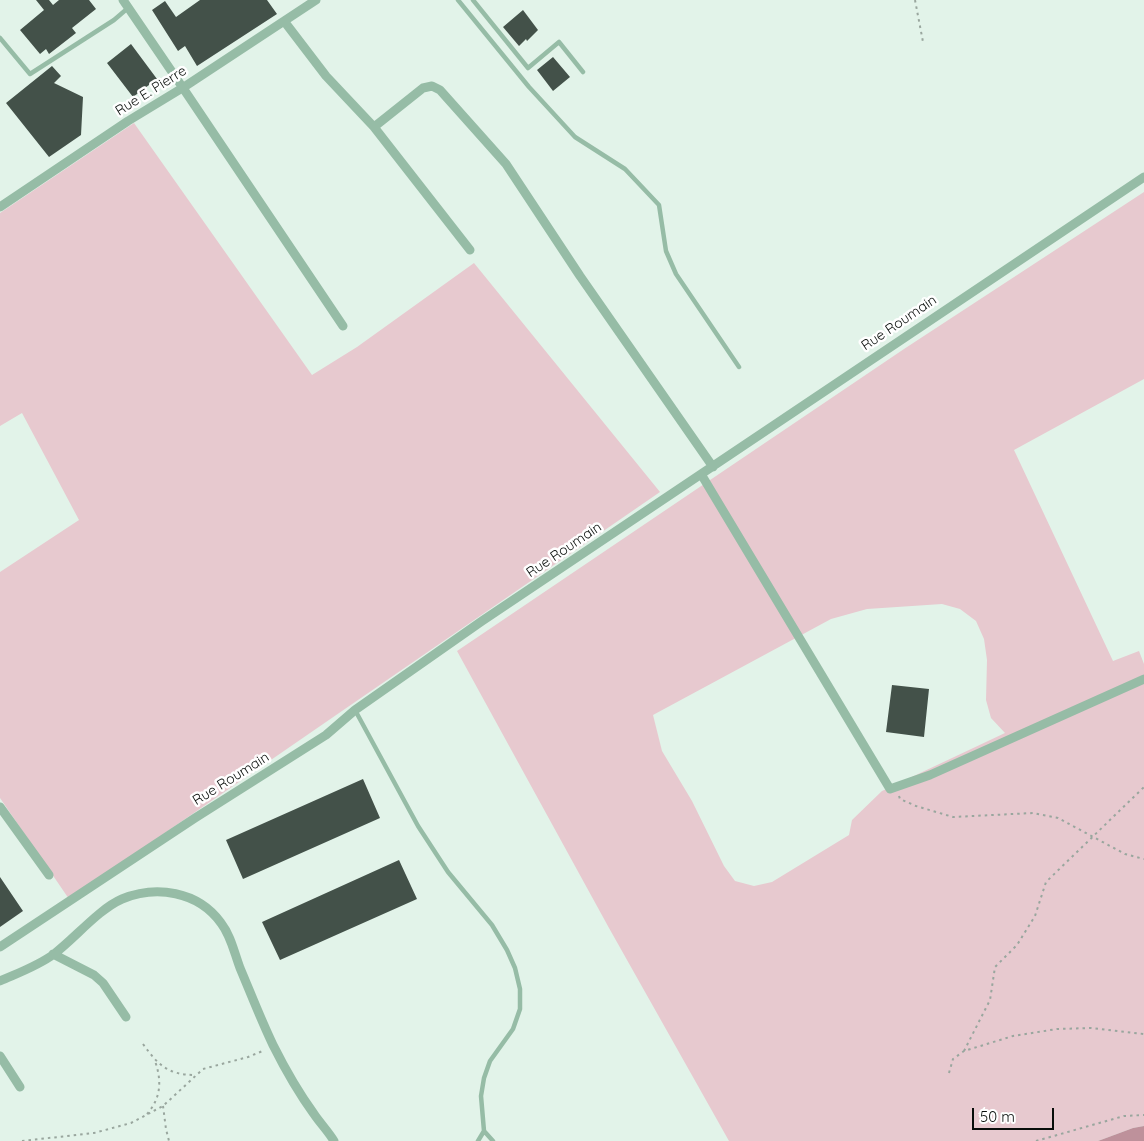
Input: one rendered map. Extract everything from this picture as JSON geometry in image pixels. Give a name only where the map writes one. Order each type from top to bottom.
[{"type":"street","points":[[123,0],[343,326]]},
{"type":"street","name":"Rue E. Pierre","points":[[0,207],[128,121],[183,88],[316,0]]},
{"type":"street","points":[[284,21],[326,76],[374,127],[470,250]]},
{"type":"street","points":[[374,127],[423,88],[432,86],[440,90],[506,164],[713,467]]},
{"type":"street","name":"Rue Roumain","points":[[0,947],[187,823],[326,735],[355,710],[482,621],[1144,177]]},
{"type":"street","points":[[701,474],[890,789],[930,775],[1144,679]]},
{"type":"street","points":[[0,807],[48,875]]},
{"type":"street","points":[[0,982],[35,966],[53,954],[120,900],[132,895],[158,891],[178,893],[195,900],[208,909],[221,922],[230,939],[274,1046],[298,1092],[334,1141]]},
{"type":"street","points":[[53,954],[94,975],[103,983],[126,1017]]},
{"type":"street","points":[[0,1056],[20,1087]]},
{"type":"lane","points":[[458,0],[529,86],[575,137],[625,169],[659,205],[666,251],[676,274],[739,367]]},
{"type":"lane","points":[[473,0],[528,68],[559,42],[583,72]]},
{"type":"lane","points":[[0,38],[30,74],[114,20],[128,8]]},
{"type":"lane","points":[[355,710],[418,826],[448,872],[492,925],[515,968],[520,989],[520,1009],[513,1029],[490,1061],[484,1078],[481,1096],[484,1131],[478,1141]]},
{"type":"lane","points":[[484,1131],[493,1141]]},
{"type":"path","points":[[915,0],[923,42]]},
{"type":"path","points":[[895,787],[900,799],[916,806],[953,816],[1033,813],[1058,818],[1125,854],[1144,859]]},
{"type":"path","points":[[964,1051],[990,1000],[995,966],[1017,944],[1035,916],[1046,882],[1092,835],[1144,787]]},
{"type":"path","points":[[949,1073],[953,1059],[964,1051],[1013,1036],[1057,1029],[1091,1028],[1144,1034]]},
{"type":"path","points":[[142,1044],[155,1061],[165,1069],[175,1073],[197,1075]]},
{"type":"path","points":[[22,1141],[113,1130],[146,1117],[163,1106],[203,1069],[248,1057],[274,1046]]},
{"type":"path","points":[[146,1117],[158,1096],[160,1078],[155,1061]]},
{"type":"path","points":[[163,1106],[169,1141]]},
{"type":"path","points":[[1036,1141],[1124,1116],[1144,1115]]},
{"type":"shaded area","points":[[134,123],[312,375],[357,347],[474,263],[660,492],[69,899],[0,798],[0,572],[79,520],[22,413],[0,426],[0,213]]},
{"type":"shaded area","points":[[1144,192],[1144,379],[1014,450],[1113,661],[1139,651],[1144,664],[1144,1126],[1133,1128],[1098,1141],[729,1141],[609,928],[457,651],[904,349]],"holes":[[[942,604],[960,609],[976,621],[984,639],[987,660],[986,700],[991,718],[1005,733],[882,791],[852,820],[849,835],[772,882],[754,886],[735,881],[724,866],[692,801],[662,751],[653,715],[831,619],[867,609]]]},
{"type":"shaded area","points":[[1144,1126],[1144,1141],[1098,1141],[1133,1128]]},
{"type":"building","points":[[36,0],[49,0],[53,5],[59,0],[89,0],[96,9],[72,28],[76,33],[49,54],[46,49],[40,54],[20,30],[44,10]]},
{"type":"building","points":[[200,0],[267,0],[277,14],[197,66],[185,46],[178,51],[152,10],[165,1],[176,17]]},
{"type":"building","points":[[523,10],[538,30],[519,46],[503,27]]},
{"type":"building","points":[[131,44],[157,79],[133,97],[107,63]]},
{"type":"building","points":[[553,57],[570,77],[553,91],[537,70]]},
{"type":"building","points":[[52,66],[61,76],[54,83],[83,97],[81,135],[49,157],[6,103]]},
{"type":"building","points":[[892,685],[929,689],[924,737],[886,732]]},
{"type":"building","points":[[363,779],[380,818],[243,879],[226,840]]},
{"type":"building","points":[[399,860],[417,899],[280,960],[262,922]]},
{"type":"building","points":[[0,877],[23,911],[0,927]]}]
